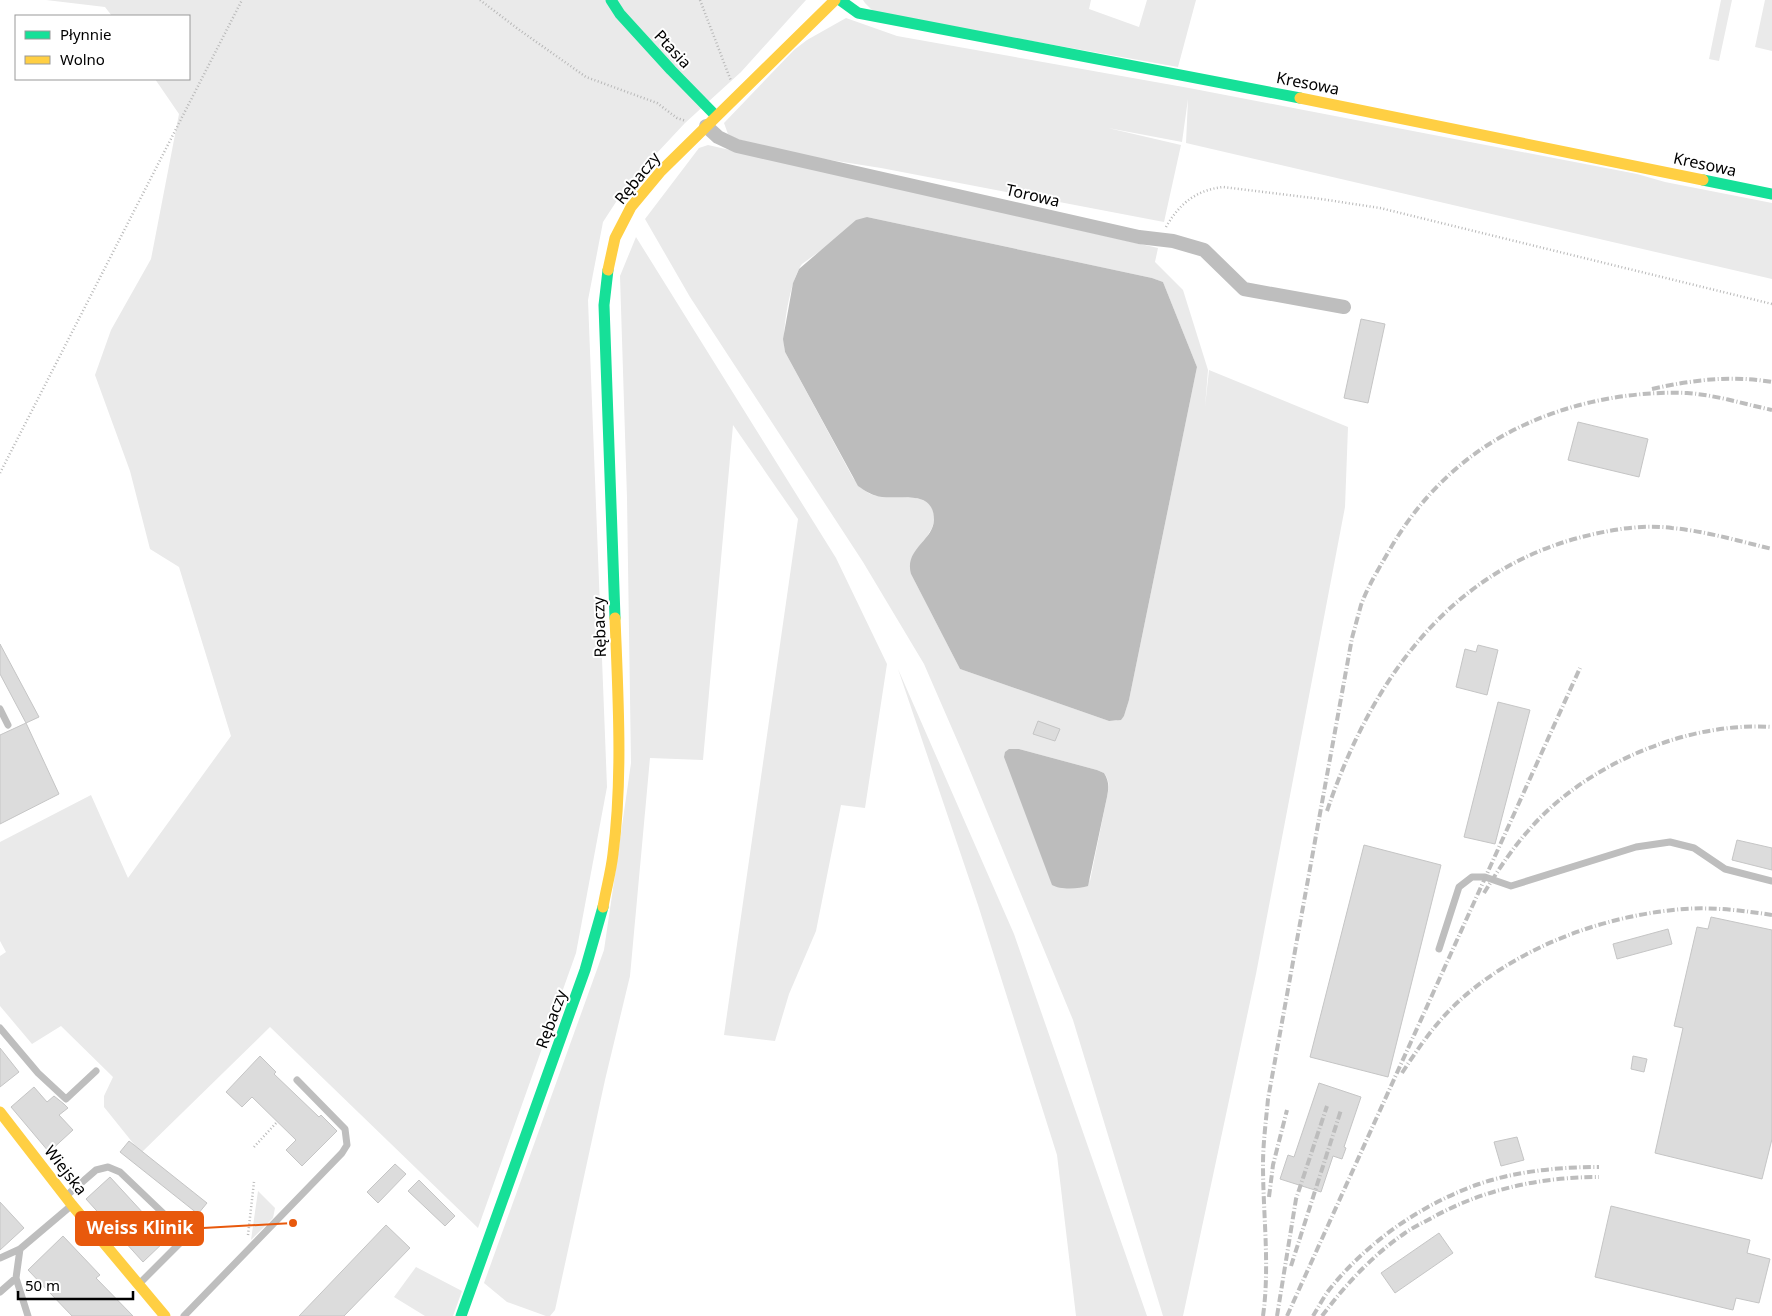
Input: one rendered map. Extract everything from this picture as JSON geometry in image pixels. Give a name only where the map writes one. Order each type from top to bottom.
[{"type":"street","name":"Ptasia","points":[[611,0],[620,14],[711,121]]},
{"type":"street","name":"Rębaczy","points":[[464,1314],[585,970],[603,907],[613,854],[617,802],[619,714],[604,304],[608,270],[616,238],[630,207],[661,171],[835,0]]},
{"type":"street","name":"Kresowa","points":[[840,0],[858,13],[1353,108],[1772,194]]},
{"type":"street","name":"Torowa","points":[[711,121],[718,137],[737,146],[1138,237],[1173,241],[1204,250],[1244,289],[1344,306]]},
{"type":"street","name":"Wiejska","points":[[0,1112],[69,1201],[165,1316]]},
{"type":"lane","points":[[0,708],[8,725]]},
{"type":"lane","points":[[1439,950],[1459,887],[1472,877],[1485,877],[1511,886],[1636,846],[1670,842],[1694,848],[1725,869],[1772,881]]},
{"type":"lane","points":[[0,1028],[38,1073],[66,1099],[96,1071]]},
{"type":"lane","points":[[184,1316],[342,1153],[347,1145],[345,1129],[297,1080]]},
{"type":"lane","points":[[0,1258],[20,1249],[69,1201],[96,1170],[108,1167],[120,1172],[187,1236],[139,1285]]},
{"type":"lane","points":[[20,1249],[16,1278],[28,1316]]},
{"type":"lane","points":[[0,1292],[16,1278]]},
{"type":"path","points":[[0,473],[242,0]]},
{"type":"path","points":[[480,0],[586,77],[657,103],[677,118],[686,121]]},
{"type":"path","points":[[700,0],[737,96]]},
{"type":"path","points":[[1159,239],[1170,220],[1197,193],[1223,187],[1235,188],[1380,208],[1772,304]]},
{"type":"path","points":[[254,1147],[277,1122]]},
{"type":"path","points":[[250,1246],[247,1244],[254,1182]]},
{"type":"shaded area","points":[[46,0],[806,0],[741,72],[685,123],[627,185],[603,222],[588,300],[607,787],[576,953],[478,1228],[270,1027],[141,1153],[104,1107],[104,1096],[113,1077],[61,1026],[32,1044],[0,1006],[0,956],[6,952],[0,941],[0,842],[91,795],[128,878],[231,736],[179,567],[150,549],[130,471],[95,375],[111,330],[151,259],[179,114],[156,80],[190,80],[190,15],[111,15],[105,7]]},
{"type":"shaded area","points":[[863,0],[1091,0],[1089,9],[1139,27],[1147,0],[1196,0],[1178,67],[875,13]]},
{"type":"shaded area","points":[[1721,0],[1732,0],[1719,61],[1709,59]]},
{"type":"shaded area","points":[[1765,0],[1772,0],[1772,51],[1755,47]]},
{"type":"shaded area","points":[[846,18],[897,36],[1189,88],[1637,174],[1665,182],[1772,203],[1772,279],[1186,143],[1188,99],[1182,142],[1108,128],[1181,145],[1164,222],[881,168],[792,154],[737,139],[728,134],[724,123],[794,50],[807,40]]},
{"type":"shaded area","points":[[708,145],[1158,248],[1155,262],[1183,290],[1208,370],[1205,407],[1209,370],[1348,427],[1345,507],[1256,974],[1183,1316],[1163,1316],[1073,1020],[924,664],[863,562],[690,297],[645,219],[699,148]],"holes":[[[867,217],[1152,278],[1163,282],[1197,367],[1129,700],[1124,716],[1116,721],[1109,721],[960,669],[911,574],[933,524],[932,509],[928,503],[920,499],[873,495],[860,486],[853,478],[785,352],[785,320],[790,294],[802,264]],[[1019,749],[1097,770],[1106,776],[1108,790],[1090,881]]]},
{"type":"shaded area","points":[[867,217],[1152,278],[1163,282],[1197,367],[1129,700],[1121,720],[1109,721],[960,669],[911,574],[911,558],[929,534],[934,520],[933,510],[923,500],[908,497],[879,496],[869,493],[858,486],[785,352],[783,339],[793,283],[799,269],[856,220]]},
{"type":"shaded area","points":[[636,237],[836,558],[887,664],[865,808],[841,805],[816,931],[789,994],[775,1041],[724,1035],[798,519],[733,425],[703,760],[650,758],[630,976],[605,1080],[555,1310],[550,1316],[546,1316],[507,1302],[484,1283],[604,950],[617,861],[631,763],[627,498],[620,276]]},
{"type":"shaded area","points":[[898,669],[1014,934],[1147,1316],[1076,1316],[1057,1155],[978,905]]},
{"type":"shaded area","points":[[1009,749],[1019,749],[1104,773],[1108,781],[1108,793],[1088,886],[1070,889],[1052,885],[1004,757],[1005,752]]},
{"type":"shaded area","points":[[258,1191],[275,1208],[273,1218],[251,1240]]},
{"type":"shaded area","points":[[416,1267],[462,1291],[453,1316],[425,1316],[394,1297]]},
{"type":"building","points":[[1361,319],[1385,324],[1368,403],[1344,398]]},
{"type":"building","points":[[1578,422],[1648,439],[1639,477],[1568,460]]},
{"type":"building","points":[[0,644],[39,717],[26,723],[0,674]]},
{"type":"building","points":[[1478,645],[1498,650],[1487,695],[1456,687],[1465,649],[1476,652]]},
{"type":"building","points":[[1498,702],[1530,710],[1495,844],[1464,837]]},
{"type":"building","points":[[1038,721],[1060,729],[1055,741],[1033,734]]},
{"type":"building","points":[[26,723],[59,794],[0,824],[0,735]]},
{"type":"building","points":[[1737,840],[1772,848],[1772,870],[1732,860]]},
{"type":"building","points":[[1364,845],[1441,865],[1388,1077],[1310,1057]]},
{"type":"building","points":[[1711,917],[1772,930],[1772,1139],[1762,1179],[1655,1153],[1683,1028],[1674,1026],[1697,927],[1708,929]]},
{"type":"building","points":[[1668,929],[1672,944],[1617,959],[1613,944]]},
{"type":"building","points":[[0,1048],[19,1072],[0,1087]]},
{"type":"building","points":[[260,1056],[276,1072],[274,1074],[319,1117],[321,1115],[337,1131],[302,1166],[286,1150],[296,1140],[252,1097],[242,1107],[226,1092]]},
{"type":"building","points":[[1633,1056],[1647,1059],[1644,1072],[1631,1069]]},
{"type":"building","points":[[1319,1083],[1361,1097],[1344,1147],[1346,1148],[1342,1159],[1333,1156],[1321,1192],[1280,1179],[1288,1155],[1294,1157]]},
{"type":"building","points":[[34,1087],[47,1102],[54,1096],[68,1108],[59,1115],[73,1130],[49,1152],[11,1107]]},
{"type":"building","points":[[1517,1137],[1524,1160],[1501,1166],[1494,1142]]},
{"type":"building","points":[[129,1141],[207,1203],[198,1214],[120,1152]]},
{"type":"building","points":[[395,1164],[406,1174],[378,1203],[367,1192]]},
{"type":"building","points":[[110,1177],[167,1239],[143,1262],[86,1199]]},
{"type":"building","points":[[419,1180],[455,1216],[445,1226],[408,1191]]},
{"type":"building","points":[[0,1202],[24,1228],[0,1250]]},
{"type":"building","points":[[1611,1206],[1750,1240],[1747,1253],[1770,1259],[1759,1303],[1736,1298],[1733,1310],[1595,1277]]},
{"type":"building","points":[[386,1225],[410,1248],[344,1316],[299,1316]]},
{"type":"building","points":[[1439,1233],[1453,1253],[1395,1293],[1381,1273]]},
{"type":"building","points":[[63,1236],[100,1275],[96,1278],[133,1316],[72,1316],[28,1270]]},
{"type":"railway","points":[[1652,389],[1712,379],[1772,382]]},
{"type":"railway","points":[[1263,1316],[1266,1278],[1263,1157],[1268,1099],[1352,638],[1361,605],[1378,571],[1411,517],[1448,476],[1482,448],[1537,420],[1566,409],[1596,401],[1657,393],[1698,394],[1772,410]]},
{"type":"railway","points":[[1327,811],[1344,765],[1365,721],[1390,680],[1418,642],[1451,608],[1488,578],[1530,555],[1578,538],[1625,528],[1660,527],[1684,529],[1772,549]]},
{"type":"railway","points":[[1287,1316],[1580,668]]},
{"type":"railway","points":[[1484,893],[1499,869],[1528,831],[1577,786],[1607,768],[1638,752],[1672,740],[1705,732],[1739,727],[1772,727]]},
{"type":"railway","points":[[1402,1073],[1435,1026],[1481,982],[1532,951],[1559,939],[1616,920],[1673,910],[1723,909],[1772,915]]},
{"type":"railway","points":[[1277,1316],[1296,1199],[1327,1106]]},
{"type":"railway","points":[[1269,1197],[1273,1165],[1287,1110]]},
{"type":"railway","points":[[1291,1266],[1341,1110]]},
{"type":"railway","points":[[1313,1316],[1329,1290],[1360,1256],[1397,1226],[1437,1202],[1479,1184],[1508,1176],[1554,1169],[1599,1167]]},
{"type":"railway","points":[[1322,1316],[1340,1293],[1371,1261],[1410,1229],[1468,1201],[1510,1187],[1554,1180],[1599,1177]]},
{"type":"traffic: fast","points":[[611,0],[620,14],[716,116]]},
{"type":"traffic: fast","points":[[840,0],[858,13],[1300,98]]},
{"type":"traffic: fast","points":[[1703,180],[1772,194]]},
{"type":"traffic: fast","points":[[608,270],[604,305],[615,618]]},
{"type":"traffic: fast","points":[[461,1316],[585,970],[603,907]]},
{"type":"traffic: slow","points":[[608,270],[615,238],[631,207],[661,171],[835,0]]},
{"type":"traffic: slow","points":[[1300,98],[1703,180]]},
{"type":"traffic: slow","points":[[603,907],[612,861],[618,796],[619,736],[615,618]]},
{"type":"traffic: slow","points":[[0,1112],[72,1205],[165,1316]]},
{"type":"place","name":"Weiss Klinik","points":[[293,1223]]}]
